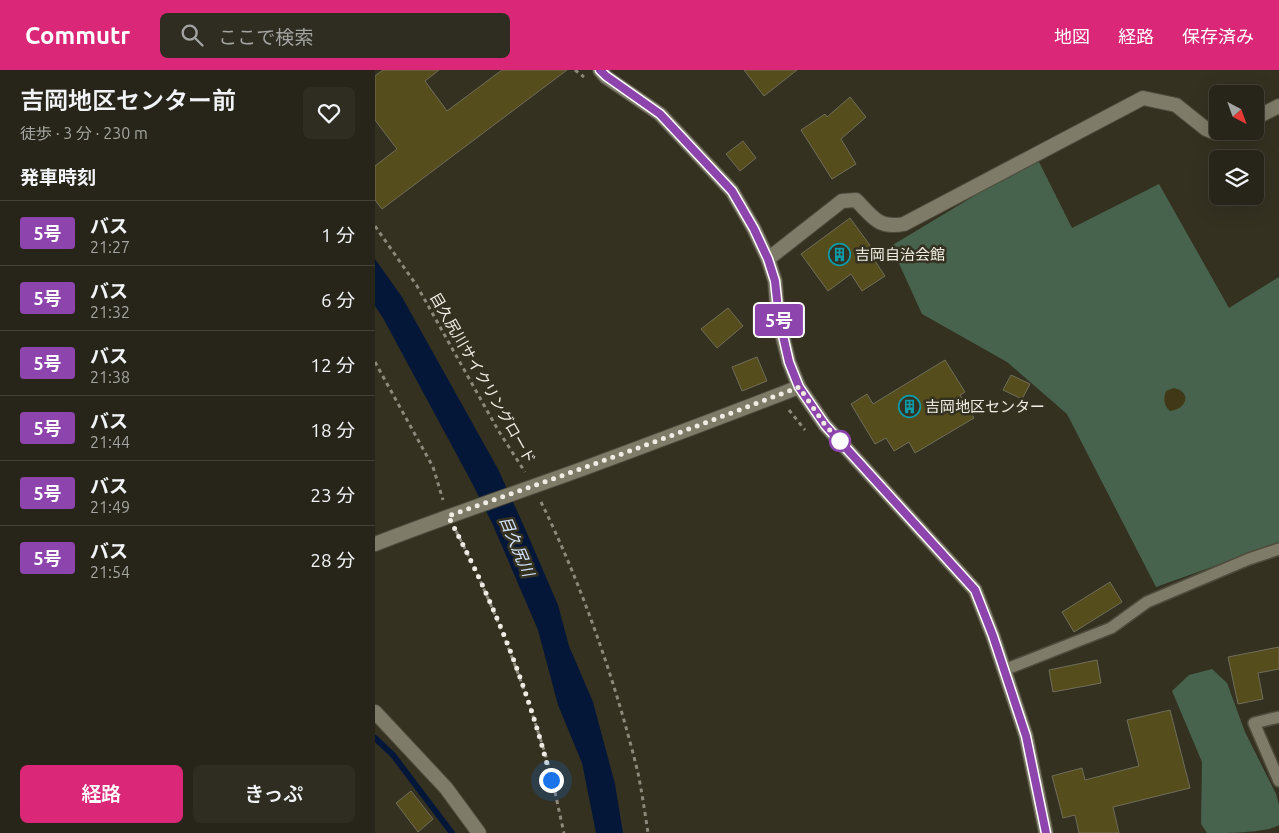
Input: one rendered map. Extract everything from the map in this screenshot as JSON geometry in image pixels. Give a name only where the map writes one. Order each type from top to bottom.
[{"type":"street","points":[[599,70],[660,114],[732,191],[754,229],[768,259],[775,281],[779,318],[789,362],[799,387],[825,425],[975,590],[1026,736],[1046,833]]},
{"type":"street","points":[[768,259],[842,202],[856,200],[877,221],[890,227],[904,224],[1143,98],[1176,105],[1209,130]]},
{"type":"street","points":[[1264,114],[1279,106]]},
{"type":"street","points":[[375,544],[737,412],[799,387]]},
{"type":"street","points":[[375,712],[445,788],[479,833]]},
{"type":"lane","points":[[1004,670],[1111,628],[1147,602],[1249,559],[1279,549]]},
{"type":"lane","points":[[1279,718],[1254,723],[1279,780]]},
{"type":"path","name":"目久尻川サイクリングロード","points":[[375,226],[417,286],[531,487],[571,570],[608,669],[638,774],[648,833]]},
{"type":"path","points":[[375,362],[433,467],[448,516],[474,565],[503,632],[543,745],[564,833]]},
{"type":"green space","points":[[1037,158],[1072,228],[1159,184],[1229,308],[1279,277],[1279,543],[1156,587],[1067,414],[1007,362],[922,314],[891,246]]},
{"type":"green space","points":[[1212,669],[1227,683],[1245,732],[1276,794],[1279,805],[1279,825],[1273,828],[1245,832],[1207,833],[1201,824],[1202,762],[1172,691],[1189,675]]},
{"type":"sand","points":[[1174,388],[1183,393],[1185,400],[1176,410],[1170,411],[1165,405],[1166,391]]},
{"type":"water","name":"目久尻川","points":[[375,259],[402,297],[498,469],[558,605],[569,646],[593,702],[615,784],[623,833],[596,833],[582,763],[558,705],[538,630],[492,523],[472,483],[375,306]]},
{"type":"building","points":[[383,70],[439,70],[425,81],[447,111],[502,70],[567,70],[382,209],[375,200],[375,166],[397,149],[375,120],[375,76]]},
{"type":"building","points":[[744,70],[797,70],[764,96]]},
{"type":"building","points":[[850,97],[866,117],[841,139],[856,164],[832,179],[801,130],[825,114],[827,117]]},
{"type":"building","points":[[743,141],[756,158],[740,171],[726,154]]},
{"type":"building","name":"吉岡自治会館","points":[[850,218],[877,255],[873,258],[885,276],[862,291],[851,274],[828,291],[801,254]]},
{"type":"building","points":[[728,308],[743,326],[717,348],[701,329]]},
{"type":"building","points":[[757,357],[767,381],[742,391],[732,367]]},
{"type":"building","name":"吉岡地区センター","points":[[945,360],[965,392],[960,395],[974,418],[915,453],[909,442],[894,451],[886,438],[875,444],[851,404],[867,394],[873,404]]},
{"type":"building","points":[[1011,375],[1030,384],[1022,399],[1003,390]]},
{"type":"building","points":[[1110,582],[1122,602],[1074,632],[1062,612]]},
{"type":"building","points":[[1279,647],[1279,669],[1258,673],[1263,699],[1238,704],[1228,657]]},
{"type":"building","points":[[1097,660],[1101,683],[1053,692],[1049,670]]},
{"type":"building","points":[[1170,710],[1190,788],[1113,807],[1119,833],[1079,833],[1075,815],[1063,818],[1052,776],[1082,768],[1085,780],[1139,766],[1127,720]]},
{"type":"building","points":[[411,791],[433,819],[418,832],[396,803]]},
{"type":"waterway","points":[[375,738],[393,755],[452,833]]},
{"type":"bus line","name":"5号","points":[[600,70],[660,114],[732,191],[754,229],[768,259],[775,281],[779,318],[789,362],[799,387],[825,425],[975,590],[993,636],[1026,736],[1046,833]]},
{"type":"place","name":"吉岡自治会館","points":[[839,254]]},
{"type":"place","name":"吉岡地区センター","points":[[909,406]]},
{"type":"route","points":[[551,780],[543,745],[503,632],[474,565],[448,516],[583,469],[799,387],[825,425],[840,441]]}]
